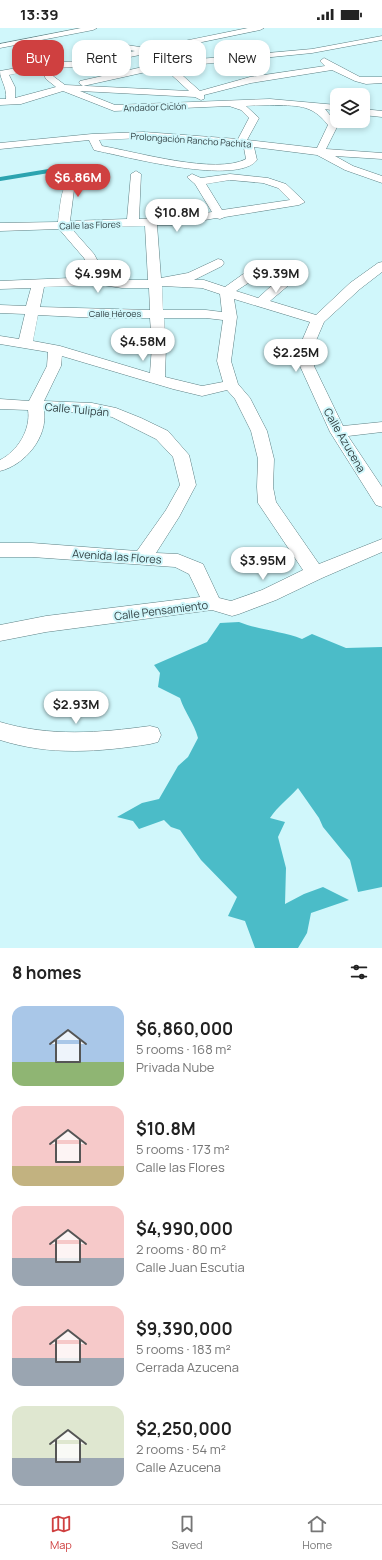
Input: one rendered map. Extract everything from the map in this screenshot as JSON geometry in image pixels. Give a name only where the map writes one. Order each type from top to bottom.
[{"type":"street","points":[[0,46],[93,28]]},
{"type":"street","points":[[194,40],[238,30],[258,28]]},
{"type":"street","points":[[206,61],[312,51],[382,38]]},
{"type":"street","points":[[312,51],[351,78],[372,82],[382,80]]},
{"type":"street","points":[[64,65],[82,64],[139,52]]},
{"type":"street","points":[[63,88],[198,94],[250,80],[333,66]]},
{"type":"street","points":[[0,102],[22,101],[63,88],[139,71]]},
{"type":"street","points":[[2,74],[12,72]]},
{"type":"street","points":[[2,74],[8,78],[12,91],[10,102]]},
{"type":"street","name":"Andador Ciclón","points":[[49,76],[63,88],[114,108],[154,110],[229,104],[305,104],[330,107]]},
{"type":"street","points":[[178,76],[208,105]]},
{"type":"street","points":[[92,137],[98,148],[198,167],[240,167],[252,160],[249,146],[241,142],[254,118],[244,108],[229,104]]},
{"type":"street","points":[[305,104],[323,112],[333,125],[320,152],[349,168],[382,180]]},
{"type":"street","points":[[370,112],[380,111]]},
{"type":"street","name":"Prolongación Rancho Pachita","points":[[0,146],[60,135],[92,137],[145,132],[320,152],[382,156]]},
{"type":"street","points":[[156,159],[176,168],[199,182],[220,216]]},
{"type":"street","points":[[98,172],[75,180],[68,190],[63,226],[90,257],[102,281]]},
{"type":"street","points":[[133,223],[136,174]]},
{"type":"street","name":"Calle las Flores","points":[[0,227],[151,222],[220,216],[299,202],[282,186],[264,180],[230,177],[199,182]]},
{"type":"street","points":[[151,222],[159,346],[157,380]]},
{"type":"street","points":[[0,285],[102,281],[112,284],[128,285],[194,276],[218,263]]},
{"type":"street","name":"Calle Azucena","points":[[382,266],[355,286],[318,320],[308,343],[307,366],[338,432],[382,502]]},
{"type":"street","points":[[226,292],[251,275]]},
{"type":"street","points":[[261,302],[285,281]]},
{"type":"street","points":[[155,282],[204,284],[318,320]]},
{"type":"street","points":[[25,344],[38,284]]},
{"type":"street","points":[[226,292],[230,317],[224,361],[231,386],[242,398],[259,431],[266,459],[265,487],[267,503],[315,573]]},
{"type":"street","name":"Calle Héroes","points":[[0,309],[32,311],[206,314],[230,317]]},
{"type":"street","points":[[0,340],[55,349],[157,380],[202,391],[231,386]]},
{"type":"street","points":[[0,466],[11,461],[29,443],[37,418],[35,405],[54,366],[55,349]]},
{"type":"street","name":"Calle Tulipán","points":[[0,404],[92,408],[116,413],[162,435],[181,454],[188,485],[173,513],[143,557]]},
{"type":"street","points":[[338,432],[382,427]]},
{"type":"street","name":"Calle Pensamiento","points":[[0,633],[46,624],[212,603],[232,609],[269,595],[315,573],[382,545]]},
{"type":"street","name":"Avenida las Flores","points":[[0,550],[32,550],[178,560],[196,569],[212,603]]},
{"type":"street","points":[[0,731],[16,737],[87,743],[150,735]]},
{"type":"shaded area","points":[[239,622],[302,639],[312,634],[346,648],[382,647],[382,887],[358,892],[350,860],[323,827],[319,818],[298,788],[270,818],[285,822],[278,837],[286,868],[285,904],[304,894],[323,887],[349,900],[311,913],[307,933],[298,948],[255,948],[245,921],[228,916],[237,897],[201,860],[180,830],[171,827],[164,820],[139,829],[133,821],[117,817],[142,803],[159,799],[178,766],[188,757],[198,738],[180,698],[158,687],[160,673],[154,665],[207,642],[220,623]]},
{"type":"waterway","points":[[0,179],[79,166]]}]
